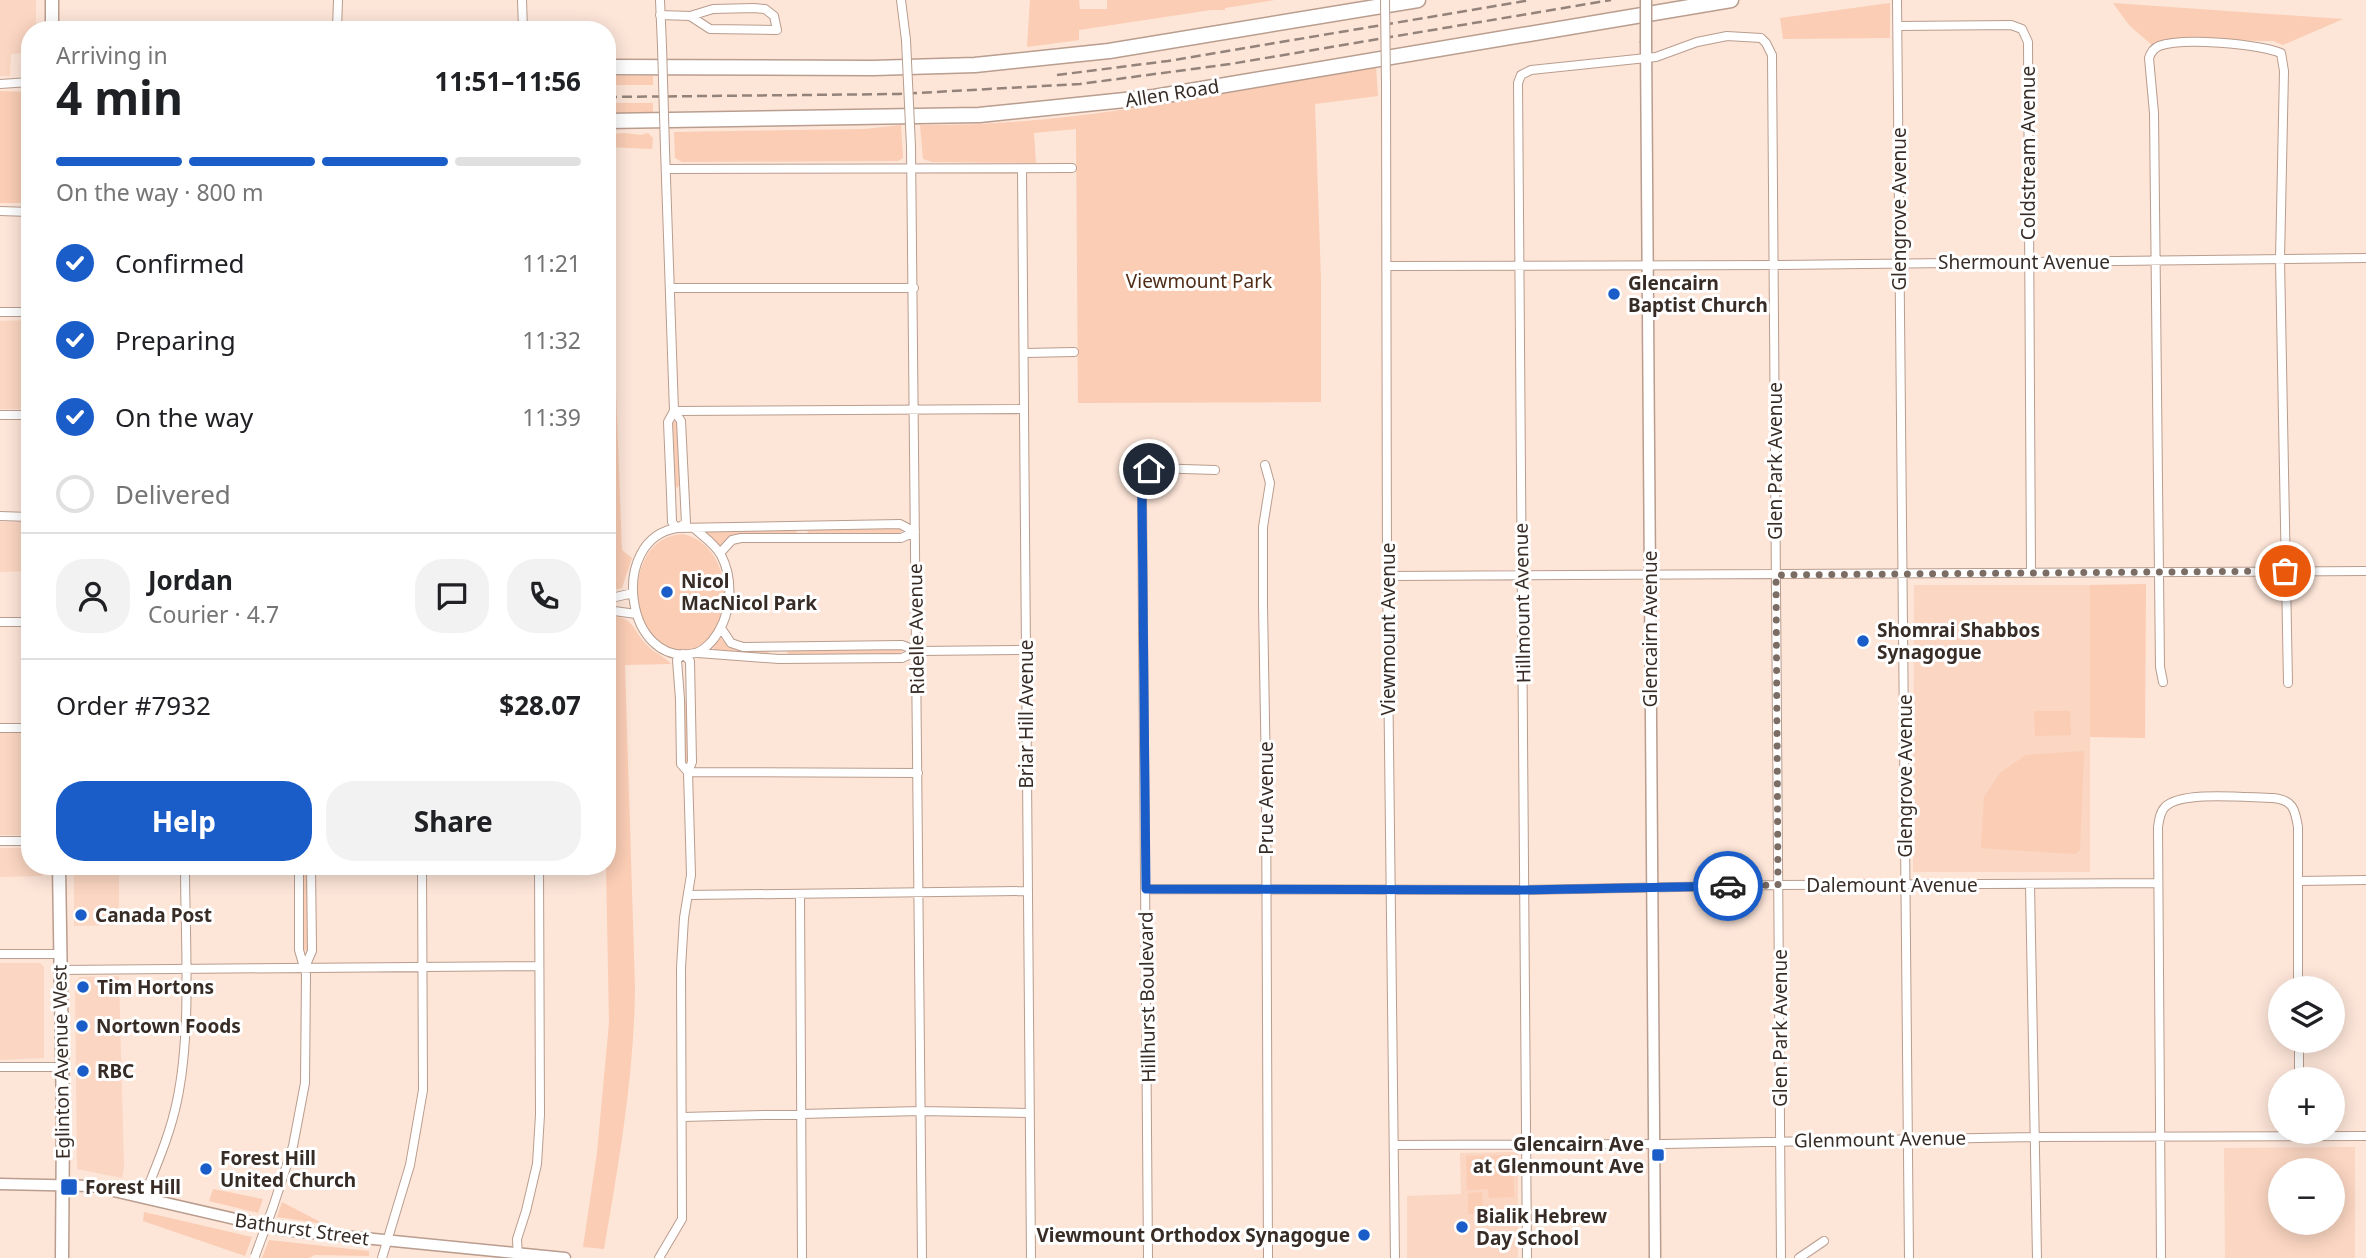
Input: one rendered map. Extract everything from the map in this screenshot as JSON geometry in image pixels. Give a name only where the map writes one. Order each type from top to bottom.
[{"type":"highway","points":[[616,67],[873,68],[975,65],[1109,51],[1418,0]]},
{"type":"highway","name":"Allen Road","points":[[616,121],[979,115],[1057,108],[1154,97],[1731,0]]},
{"type":"main road","points":[[52,0],[52,21]]},
{"type":"main road","name":"Eglinton Avenue West","points":[[59,875],[62,1258]]},
{"type":"street","points":[[337,21],[338,0]]},
{"type":"street","points":[[522,0],[523,21]]},
{"type":"street","points":[[660,0],[674,411],[668,422],[672,522],[677,528],[695,529],[900,524],[915,532]]},
{"type":"street","name":"Ridelle Avenue","points":[[901,0],[906,40],[913,169],[922,1258]]},
{"type":"street","name":"Viewmount Avenue","points":[[1385,0],[1387,576],[1395,1258]]},
{"type":"street","name":"Glencairn Avenue","points":[[1646,0],[1655,1258]]},
{"type":"street","name":"Glengrove Avenue","points":[[1897,4],[1909,1258]]},
{"type":"street","points":[[660,15],[690,16],[713,9],[765,9],[774,16],[777,30],[710,29],[690,16]]},
{"type":"street","name":"Coldstream Avenue","points":[[1898,26],[2011,24],[2026,34],[2031,572]]},
{"type":"street","name":"Glen Park Avenue","points":[[1646,58],[1666,55],[1697,42],[1727,36],[1761,38],[1772,55],[1781,1258]]},
{"type":"street","points":[[2163,682],[2160,667],[2154,113],[2149,58],[2158,46],[2214,43],[2256,47],[2281,53],[2284,72],[2280,259],[2288,683]]},
{"type":"street","name":"Hillmount Avenue","points":[[1527,1258],[1518,88],[1521,75],[1531,70],[1646,58]]},
{"type":"street","points":[[0,84],[21,83]]},
{"type":"street","points":[[667,169],[1072,168]]},
{"type":"street","name":"Briar Hill Avenue","points":[[1022,169],[1031,1258]]},
{"type":"street","points":[[0,211],[21,212]]},
{"type":"street","name":"Shermount Avenue","points":[[1387,266],[2366,258]]},
{"type":"street","points":[[670,288],[914,288]]},
{"type":"street","points":[[0,312],[21,312]]},
{"type":"street","points":[[1025,353],[1074,352]]},
{"type":"street","points":[[674,411],[1024,409]]},
{"type":"street","points":[[674,411],[681,421],[686,523],[660,533],[642,551],[636,567],[633,593],[636,614],[652,643],[668,652],[683,654],[779,659],[902,658],[918,651]]},
{"type":"street","points":[[0,415],[21,415]]},
{"type":"street","name":"Prue Avenue","points":[[1265,465],[1270,483],[1264,518],[1263,566],[1268,1258]]},
{"type":"street","name":"Hillhurst Boulevard","points":[[1148,1258],[1140,482],[1152,468],[1215,470]]},
{"type":"street","points":[[671,494],[684,493]]},
{"type":"street","points":[[0,516],[21,517]]},
{"type":"street","points":[[803,525],[803,538]]},
{"type":"street","points":[[695,529],[720,553],[730,588],[721,628],[698,653]]},
{"type":"street","points":[[720,553],[732,540],[740,538],[901,538],[915,532]]},
{"type":"street","points":[[1387,576],[2366,571]]},
{"type":"street","points":[[616,596],[633,593]]},
{"type":"street","points":[[616,611],[636,614]]},
{"type":"street","points":[[0,622],[21,622]]},
{"type":"street","points":[[721,628],[726,638],[737,646],[902,645],[918,651],[1025,650]]},
{"type":"street","points":[[779,646],[779,659]]},
{"type":"street","points":[[659,1258],[682,1219],[681,944],[691,875],[688,772],[692,762],[690,661],[683,654]]},
{"type":"street","points":[[683,654],[677,660],[681,764],[688,772],[918,773]]},
{"type":"street","points":[[680,699],[691,698]]},
{"type":"street","points":[[0,728],[21,727]]},
{"type":"street","points":[[2161,1258],[2158,827],[2164,808],[2172,802],[2203,798],[2285,799],[2292,806],[2298,827],[2298,976]]},
{"type":"street","points":[[0,841],[21,841]]},
{"type":"street","points":[[144,1198],[177,1103],[184,1058],[184,875]]},
{"type":"street","points":[[254,1257],[293,1146],[305,1083],[305,967],[299,950],[299,875]]},
{"type":"street","points":[[305,967],[312,951],[311,875]]},
{"type":"street","points":[[382,1258],[410,1166],[423,1090],[422,875]]},
{"type":"street","points":[[517,1256],[517,1239],[533,1183],[539,1141],[539,875]]},
{"type":"street","points":[[2298,881],[2366,880]]},
{"type":"street","name":"Dalemount Avenue","points":[[1146,889],[1391,891],[2158,883]]},
{"type":"street","points":[[2030,884],[2037,1258]]},
{"type":"street","points":[[688,895],[1027,891]]},
{"type":"street","points":[[800,895],[802,1258]]},
{"type":"street","points":[[0,954],[59,954]]},
{"type":"street","points":[[59,970],[539,966]]},
{"type":"street","points":[[0,1067],[62,1067]]},
{"type":"street","points":[[682,1116],[919,1111],[1029,1113]]},
{"type":"street","name":"Glenmount Avenue","points":[[1394,1145],[2268,1135]]},
{"type":"street","name":"Glenmount Avenue","points":[[2345,1135],[2366,1136]]},
{"type":"street","name":"Bathurst Street","points":[[0,1184],[92,1186],[254,1225],[517,1256],[565,1258]]},
{"type":"street","points":[[1799,1258],[1824,1241]]},
{"type":"shaded area","points":[[0,0],[36,0],[36,21],[21,21],[21,53],[11,54],[10,76],[0,76]]},
{"type":"shaded area","points":[[21,320],[21,409],[0,409],[0,321]]},
{"type":"shaded area","points":[[0,522],[21,522],[21,571],[0,572]]},
{"type":"shaded area","points":[[1914,585],[2090,585],[2090,872],[1913,872]]},
{"type":"shaded area","points":[[0,733],[21,733],[21,835],[0,835]]},
{"type":"shaded area","points":[[0,848],[21,848],[21,875],[43,875],[43,876],[0,877]]},
{"type":"shaded area","points":[[74,875],[119,875],[119,925],[74,926]]},
{"type":"shaded area","points":[[0,963],[40,963],[44,967],[44,1058],[0,1060]]},
{"type":"shaded area","points":[[119,976],[124,1167],[122,1178],[77,1169],[75,982],[80,977]]},
{"type":"shaded area","points":[[2355,1147],[2355,1258],[2225,1258],[2224,1148]]},
{"type":"shaded area","name":"Bialik Hebrew Day School","points":[[1518,1152],[1518,1258],[1407,1258],[1407,1196],[1461,1194],[1460,1153]]},
{"type":"green space","points":[[1030,0],[1079,0],[1080,9],[1107,9],[1107,0],[1275,0],[1225,10],[1079,30],[1079,40],[1027,47]]},
{"type":"green space","points":[[1890,3],[1890,38],[1783,39],[1780,18]]},
{"type":"green space","points":[[2113,3],[2343,19],[2283,45],[2273,41],[2162,40],[2153,46],[2129,25]]},
{"type":"green space","name":"Viewmount Park","points":[[1376,66],[1378,96],[1315,104],[1321,279],[1321,402],[1078,403],[1076,129],[1034,133],[1036,163],[932,162],[923,159],[920,125],[997,123],[1110,112]]},
{"type":"green space","points":[[616,76],[653,76],[653,85],[616,85]]},
{"type":"green space","points":[[0,91],[21,92],[21,203],[0,203]]},
{"type":"green space","points":[[616,103],[653,103],[653,112],[616,113]]},
{"type":"green space","points":[[901,125],[903,158],[898,161],[682,162],[675,158],[674,132],[865,129]]},
{"type":"green space","points":[[648,133],[653,138],[652,149],[616,147],[616,134]]},
{"type":"green space","points":[[616,392],[622,550],[632,558],[622,588],[616,589]]},
{"type":"green space","points":[[673,422],[678,425],[680,485],[677,488],[675,485]]},
{"type":"green space","points":[[812,528],[899,528],[902,531],[899,534],[809,534],[807,531]]},
{"type":"green space","points":[[796,529],[797,533],[793,534],[734,535],[719,547],[704,531]]},
{"type":"green space","points":[[682,534],[701,542],[715,557],[722,576],[724,597],[721,618],[713,635],[699,646],[680,650],[662,644],[649,631],[640,613],[638,592],[640,572],[648,553],[662,540]]},
{"type":"green space","points":[[2146,584],[2145,738],[2090,737],[2090,585]]},
{"type":"green space","points":[[616,617],[629,622],[649,647],[671,664],[625,665],[634,1021],[625,1119],[604,1249],[583,1247],[597,1153],[609,1023],[606,875],[616,875]]},
{"type":"green space","points":[[720,637],[738,649],[770,652],[715,651],[712,647]]},
{"type":"green space","points":[[900,648],[903,651],[899,654],[792,656],[787,653],[788,650]]},
{"type":"green space","points":[[683,701],[688,703],[687,764]]},
{"type":"green space","points":[[2034,711],[2070,711],[2071,735],[2035,736]]},
{"type":"green space","points":[[2084,751],[2080,850],[2075,854],[1981,848],[1984,797],[2000,773],[2026,755]]},
{"type":"green space","points":[[303,875],[307,875],[308,949],[304,949]]},
{"type":"green space","points":[[1513,1155],[1514,1197],[1489,1198],[1488,1189],[1467,1190],[1466,1156]]},
{"type":"green space","points":[[213,1189],[263,1199],[258,1213],[209,1201]]},
{"type":"green space","points":[[1482,1192],[1483,1210],[1478,1214],[1468,1214],[1468,1193]]},
{"type":"green space","points":[[282,1202],[324,1224],[277,1217]]},
{"type":"green space","points":[[144,1212],[252,1237],[245,1256],[143,1221]]},
{"type":"green space","points":[[269,1240],[369,1251],[369,1256],[262,1258]]},
{"type":"railway","points":[[1057,75],[1168,61],[1531,0]]},
{"type":"railway","points":[[616,97],[899,94],[1080,84],[1230,64],[1611,0]]},
{"type":"way so far","points":[[1728,886],[1778,885],[1776,575],[2285,571]]},
{"type":"place","name":"Glencairn Baptist Church","points":[[1614,294]]},
{"type":"place","name":"Nicol MacNicol Park","points":[[667,592]]},
{"type":"place","name":"Shomrai Shabbos Synagogue","points":[[1863,641]]},
{"type":"place","name":"Canada Post","points":[[81,915]]},
{"type":"place","name":"Tim Hortons","points":[[83,987]]},
{"type":"place","name":"Nortown Foods","points":[[82,1026]]},
{"type":"place","name":"RBC","points":[[83,1071]]},
{"type":"place","name":"Glencairn Ave at Glenmount Ave","points":[[1658,1155]]},
{"type":"place","name":"Forest Hill United Church","points":[[206,1169]]},
{"type":"place","name":"Forest Hill","points":[[69,1187]]},
{"type":"place","name":"Bialik Hebrew Day School","points":[[1462,1227]]},
{"type":"place","name":"Viewmount Orthodox Synagogue","points":[[1364,1235]]},
{"type":"route","points":[[1149,469],[1140,482],[1146,889],[1391,891],[1728,886]]}]
